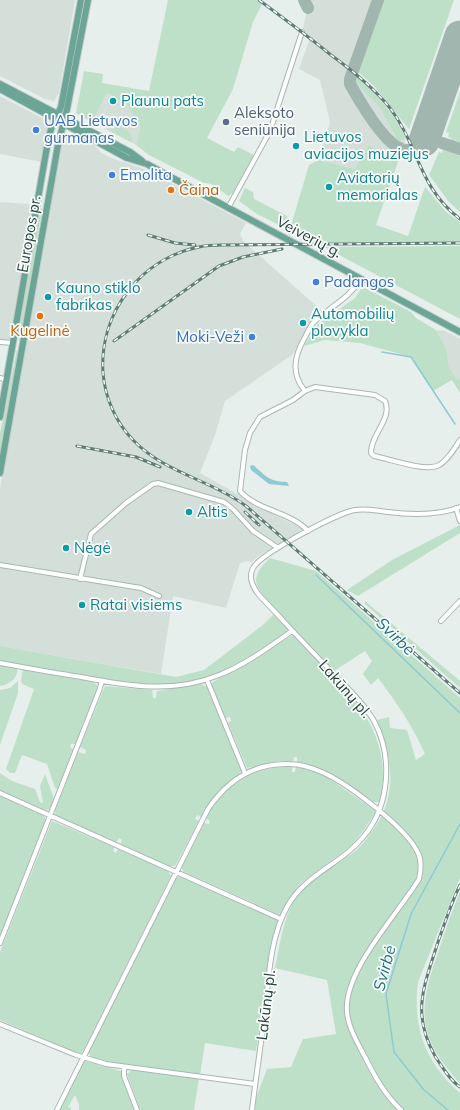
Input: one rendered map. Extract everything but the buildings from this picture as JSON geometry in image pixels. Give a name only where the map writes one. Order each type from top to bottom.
[{"type":"main road","name":"Europos pr.","points":[[0,417],[51,129],[61,107],[81,0]]},
{"type":"main road","name":"Europos pr.","points":[[0,473],[59,140],[66,117],[88,0]]},
{"type":"main road","name":"Veiverių g.","points":[[0,84],[56,116],[63,124],[127,158],[146,164]]},
{"type":"main road","name":"Veiverių g.","points":[[0,89],[56,116],[66,117],[130,152],[146,164],[460,332]]},
{"type":"main road","points":[[38,201],[48,203]]},
{"type":"main road","points":[[13,343],[18,344],[22,353]]},
{"type":"street","points":[[228,208],[270,131],[302,32]]},
{"type":"street","points":[[305,390],[296,375],[295,359],[297,351],[312,325],[355,290],[361,279]]},
{"type":"street","points":[[0,342],[13,343]]},
{"type":"street","points":[[0,378],[7,380]]},
{"type":"street","points":[[308,531],[298,522],[246,496],[240,491],[245,450],[256,422],[260,417],[293,400],[305,390],[316,387],[331,388],[375,395],[383,398],[387,404],[385,414],[371,445],[371,452],[374,456],[415,465],[436,466],[442,463],[460,440]]},
{"type":"street","points":[[80,579],[91,534],[126,503],[153,484],[158,483],[224,502],[234,509],[253,531],[278,548]]},
{"type":"street","points":[[458,508],[460,521]]},
{"type":"street","name":"Lakūnų pl.","points":[[252,1110],[272,957],[281,919],[298,891],[315,875],[346,855],[366,834],[380,810],[384,794],[386,773],[383,750],[377,728],[368,712],[259,595],[251,581],[254,566],[262,558],[278,548],[308,531],[352,510],[365,509],[422,514],[458,508]]},
{"type":"street","points":[[0,565],[141,588],[160,596]]},
{"type":"street","points":[[441,621],[460,601]]},
{"type":"street","points":[[0,663],[132,686],[155,688],[183,685],[207,680],[240,665],[292,631]]},
{"type":"street","points":[[207,680],[245,773]]},
{"type":"street","points":[[0,944],[102,681]]},
{"type":"street","points":[[57,1110],[208,809],[218,794],[227,785],[245,773],[280,764],[311,768],[332,777],[380,810],[414,844],[419,853],[421,868],[419,879],[360,966],[348,993],[347,1013],[361,1050],[377,1081],[386,1094],[401,1110]]},
{"type":"street","points":[[0,793],[281,919]]},
{"type":"street","points":[[0,1024],[83,1058],[124,1068],[255,1084]]},
{"type":"street","points":[[124,1068],[124,1076],[137,1110]]},
{"type":"shaded area","points":[[0,0],[75,0],[59,93],[54,101],[45,99],[0,76]]},
{"type":"shaded area","points":[[308,0],[382,0],[357,71],[355,82],[380,108],[397,140],[400,141],[406,138],[399,159],[368,145],[355,169],[319,160],[330,122],[320,80],[299,69],[310,38],[302,32],[309,3]]},
{"type":"shaded area","points":[[107,93],[127,104],[140,127],[136,145],[92,122]]},
{"type":"shaded area","points":[[0,96],[44,119],[48,130],[42,162],[0,154]]},
{"type":"shaded area","points":[[68,133],[93,144],[100,152],[114,159],[147,170],[246,223],[240,234],[244,242],[321,310],[292,355],[225,401],[215,435],[200,473],[269,512],[303,529],[258,556],[252,562],[246,561],[240,563],[226,608],[173,596],[161,674],[0,646],[0,488],[61,139]]},
{"type":"shaded area","points":[[0,202],[29,204],[34,207],[11,339],[6,340],[0,340]]},
{"type":"shaded area","points":[[436,330],[445,331],[460,339],[460,380],[456,378],[449,367],[446,348]]},
{"type":"green space","points":[[168,0],[256,0],[262,4],[253,22],[233,89],[207,138],[234,152],[238,147],[254,155],[233,193],[229,196],[211,184],[204,183],[149,155],[136,145],[140,127],[127,104],[107,93],[92,122],[76,113],[84,71],[103,74],[102,83],[149,91]]},
{"type":"green space","points":[[382,0],[454,0],[409,129],[374,86],[357,71]]},
{"type":"green space","points":[[356,76],[371,89],[384,104],[406,138],[400,141],[397,140],[380,108],[355,82]]},
{"type":"green space","points":[[460,92],[460,144],[451,140],[451,138],[448,137],[449,133],[446,132]]},
{"type":"green space","points":[[119,126],[131,134],[131,142],[110,131]]},
{"type":"green space","points":[[368,145],[399,159],[376,225],[408,236],[425,187],[446,212],[460,222],[460,242],[315,243],[290,229],[309,165],[319,160],[355,169]]},
{"type":"green space","points":[[448,148],[460,152],[460,212],[449,202],[429,175],[439,152],[442,153],[443,149],[447,151]]},
{"type":"green space","points":[[245,188],[253,192],[254,199],[287,216],[288,220],[285,228],[257,214],[239,201]]},
{"type":"green space","points":[[41,208],[21,338],[19,340],[18,338],[39,209]]},
{"type":"green space","points":[[460,246],[460,319],[324,247]]},
{"type":"green space","points":[[365,288],[411,312],[416,318],[436,330],[446,348],[449,367],[456,378],[460,380],[460,393],[452,380],[433,391],[411,357],[360,343],[325,340],[304,346],[317,325],[355,298],[361,289]]},
{"type":"green space","points":[[17,349],[18,352],[0,461],[0,433]]},
{"type":"green space","points":[[460,525],[460,533],[358,596],[347,590],[392,560]]},
{"type":"green space","points":[[270,558],[316,571],[460,698],[460,878],[418,982],[417,1015],[424,1044],[430,1057],[448,1082],[460,1093],[460,1110],[255,1110],[256,1098],[267,1069],[291,1067],[303,1039],[336,1034],[327,980],[275,968],[281,936],[287,916],[291,906],[303,888],[314,878],[356,851],[373,830],[387,803],[390,790],[389,762],[377,720],[389,717],[390,728],[407,730],[416,760],[425,754],[404,714],[378,678],[371,685],[363,674],[372,661],[365,651],[334,671],[277,613],[259,589],[256,581],[259,571]]},
{"type":"green space","points":[[365,601],[460,681],[460,688],[365,604]]},
{"type":"green space","points":[[274,614],[288,628],[286,633],[224,670],[198,679],[181,682],[165,684],[131,683],[0,661],[0,646],[176,677],[204,670],[264,624]]},
{"type":"green space","points":[[293,635],[346,690],[360,708],[372,729],[380,750],[383,775],[380,802],[373,802],[326,771],[297,762],[297,757],[294,757],[293,761],[279,761],[247,768],[228,723],[231,721],[230,717],[225,718],[212,685],[213,682]]},
{"type":"green space","points":[[0,664],[17,667],[17,674],[13,680],[0,686]]},
{"type":"green space","points":[[23,669],[93,682],[97,685],[97,690],[76,744],[71,744],[70,747],[74,750],[58,789],[55,788],[47,764],[22,755],[15,773],[10,773],[6,769],[34,689],[22,684],[21,680]]},
{"type":"green space","points":[[18,681],[18,693],[0,745],[0,690],[10,688]]},
{"type":"green space","points":[[201,684],[207,687],[242,770],[218,791],[201,817],[197,815],[195,819],[199,821],[175,866],[167,866],[120,845],[122,840],[119,838],[116,843],[56,816],[55,811],[78,752],[85,754],[86,750],[80,747],[105,686],[152,690],[153,698],[156,698],[157,691]]},
{"type":"green space","points":[[292,767],[292,772],[295,772],[296,767],[324,775],[376,811],[352,845],[301,883],[285,905],[280,915],[184,872],[182,865],[204,823],[209,824],[210,821],[206,818],[222,794],[241,779],[252,773]]},
{"type":"green space","points":[[0,773],[12,781],[35,789],[40,802],[43,803],[40,786],[45,774],[54,799],[51,809],[43,809],[0,790]]},
{"type":"green space","points":[[0,795],[43,814],[46,821],[0,939]]},
{"type":"green space","points":[[52,821],[114,847],[113,851],[116,853],[118,849],[167,870],[171,876],[84,1050],[80,1054],[0,1020],[0,952]]},
{"type":"green space","points":[[177,877],[182,877],[279,920],[267,977],[256,1051],[205,1043],[200,1075],[107,1062],[92,1058],[88,1052]]},
{"type":"green space","points":[[460,892],[460,1083],[446,1067],[429,1038],[424,1010],[433,966]]},
{"type":"green space","points":[[86,1061],[121,1071],[135,1110],[79,1110],[79,1104],[75,1095],[68,1107],[71,1108],[71,1110],[60,1110],[83,1063]]},
{"type":"green space","points":[[132,1070],[199,1078],[194,1110],[140,1110],[127,1074]]},
{"type":"water","points":[[253,465],[268,478],[276,481],[287,482],[289,486],[269,484],[251,470],[250,466]]},
{"type":"waterway","points":[[382,352],[411,357],[455,424]]},
{"type":"waterway","name":"Svirbė","points":[[316,575],[460,713]]},
{"type":"waterway","name":"Svirbė","points":[[448,1110],[424,1090],[394,1052],[386,994],[411,914],[460,824]]},
{"type":"taxiway","points":[[304,0],[308,8]]},
{"type":"taxiway","points":[[378,0],[350,79],[350,84],[373,121],[395,145],[402,149],[408,150],[417,147],[424,141]]},
{"type":"taxiway","points":[[442,143],[460,149]]},
{"type":"runway","points":[[424,141],[460,36]]},
{"type":"railway","points":[[259,0],[355,73],[383,100],[400,122],[420,166],[435,194],[446,207],[460,219]]},
{"type":"railway","points":[[148,235],[175,243],[195,245]]},
{"type":"railway","points":[[460,243],[214,245],[199,247],[178,253],[159,263],[142,276],[127,292],[116,310],[108,330],[104,351],[103,373],[106,392],[112,410],[128,434],[146,452],[174,469],[218,489],[246,506],[460,693]]},
{"type":"railway","points":[[114,341],[219,266],[243,257],[282,249]]},
{"type":"railway","points":[[77,446],[136,457],[160,467]]},
{"type":"railway","points":[[245,512],[259,525]]},
{"type":"railway","points":[[460,885],[438,942],[428,972],[422,999],[423,1026],[428,1041],[443,1069],[460,1087]]},
{"type":"place","name":"Plaunu pats","points":[[113,101]]},
{"type":"place","name":"Aleksoto seniūnija","points":[[226,122]]},
{"type":"place","name":"UAB Lietuvos gurmanas","points":[[36,130]]},
{"type":"place","name":"Lietuvos aviacijos muziejus","points":[[296,146]]},
{"type":"place","name":"Emolita","points":[[112,175]]},
{"type":"place","name":"Aviatorių memorialas","points":[[329,187]]},
{"type":"place","name":"Čaina","points":[[171,190]]},
{"type":"place","name":"Padangos","points":[[316,282]]},
{"type":"place","name":"Kauno stiklo fabrikas","points":[[48,297]]},
{"type":"place","name":"Kugelinė","points":[[40,316]]},
{"type":"place","name":"Automobilių plovykla","points":[[303,323]]},
{"type":"place","name":"Moki-Veži","points":[[252,337]]},
{"type":"place","name":"Altis","points":[[189,512]]},
{"type":"place","name":"Nėgė","points":[[66,548]]},
{"type":"place","name":"Ratai visiems","points":[[82,605]]}]
